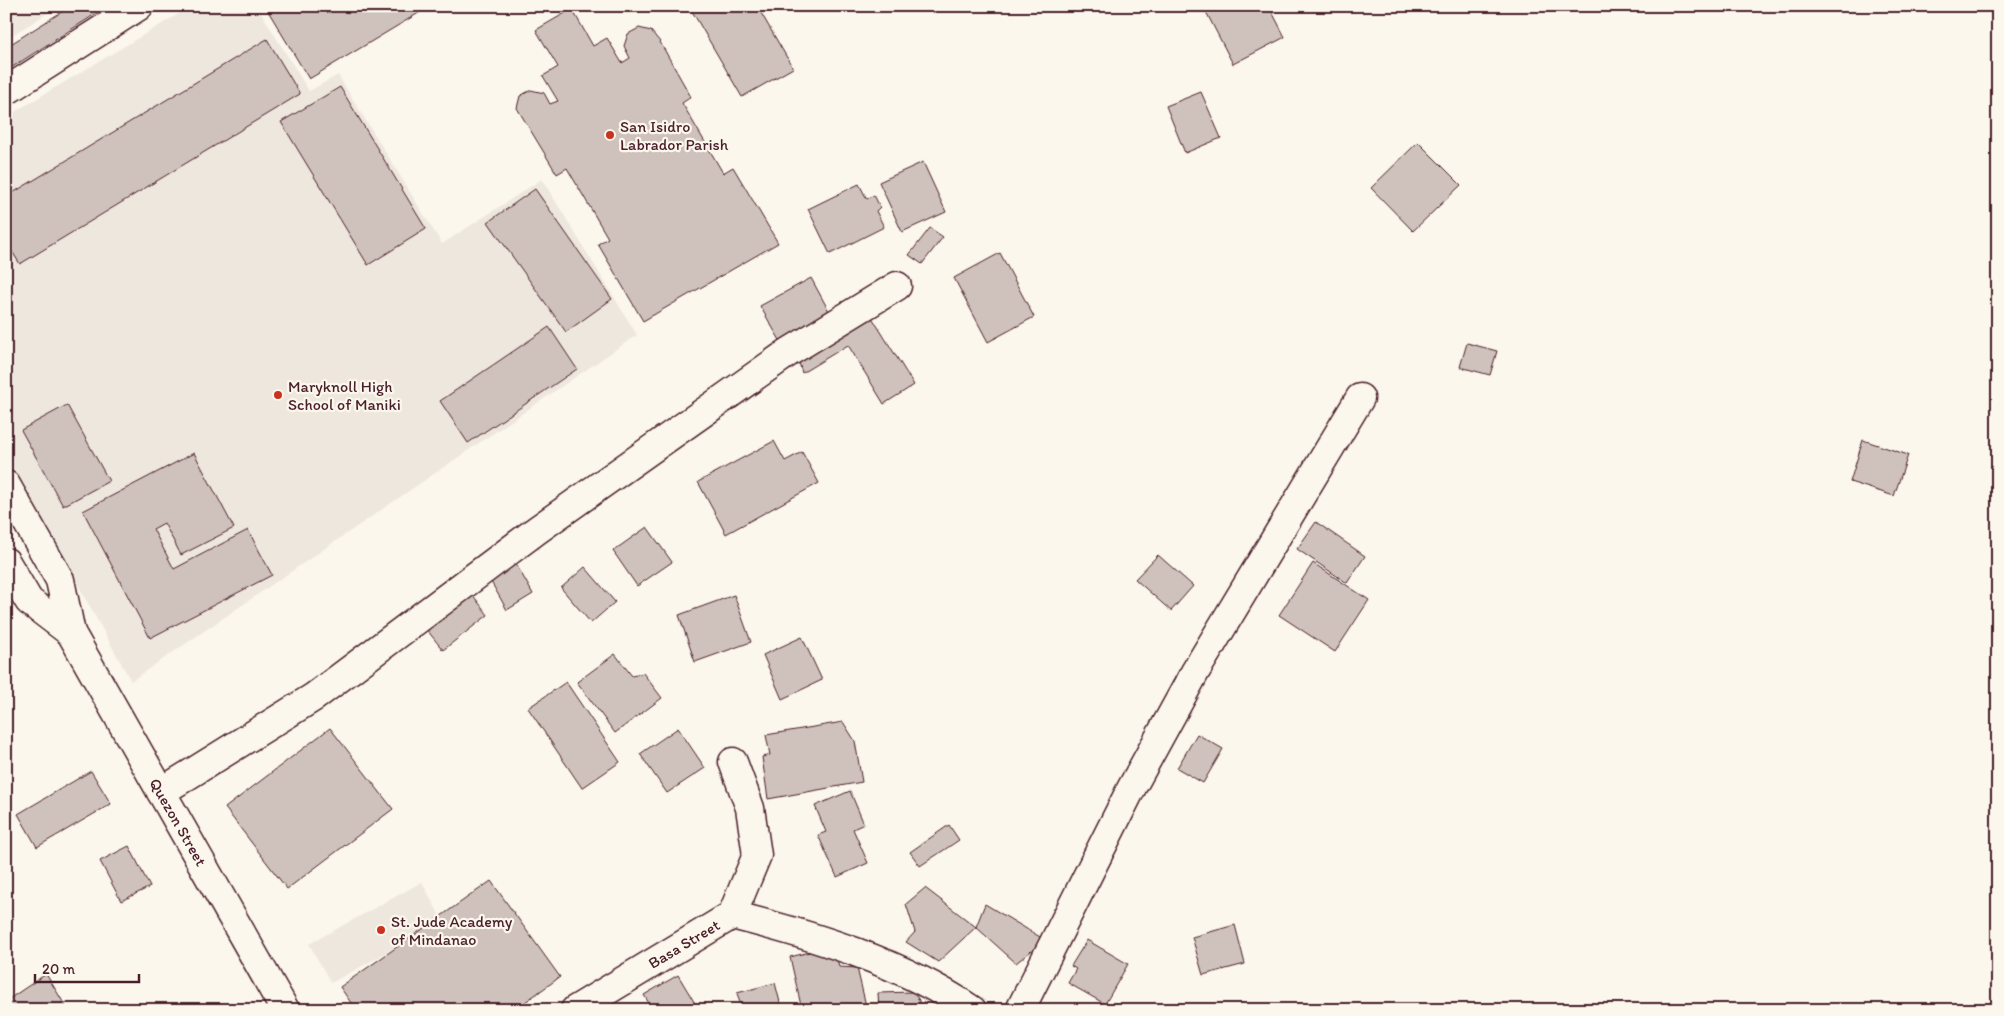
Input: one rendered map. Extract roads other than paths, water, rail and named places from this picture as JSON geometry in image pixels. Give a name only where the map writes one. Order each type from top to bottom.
[{"type":"main road","points":[[6,91],[139,6]]},
{"type":"main road","points":[[161,792],[314,697],[537,530],[781,358],[897,286]]},
{"type":"main road","points":[[1020,1010],[1131,789],[1195,672],[1360,398]]},
{"type":"main road","name":"Quezon Street","points":[[6,485],[60,580],[71,633],[285,1010]]},
{"type":"main road","name":"Quezon Street","points":[[6,562],[29,600],[71,633]]},
{"type":"main road","name":"Basa Street","points":[[575,1010],[732,916],[757,855],[750,808],[733,762]]},
{"type":"main road","points":[[732,916],[857,951],[956,999],[972,1010]]},
{"type":"place","name":"San Isidro Labrador Parish","points":[[610,135]]},
{"type":"place","name":"Maryknoll High School of Maniki","points":[[278,395]]},
{"type":"place","name":"St. Jude Academy of Mindanao","points":[[381,930]]}]
